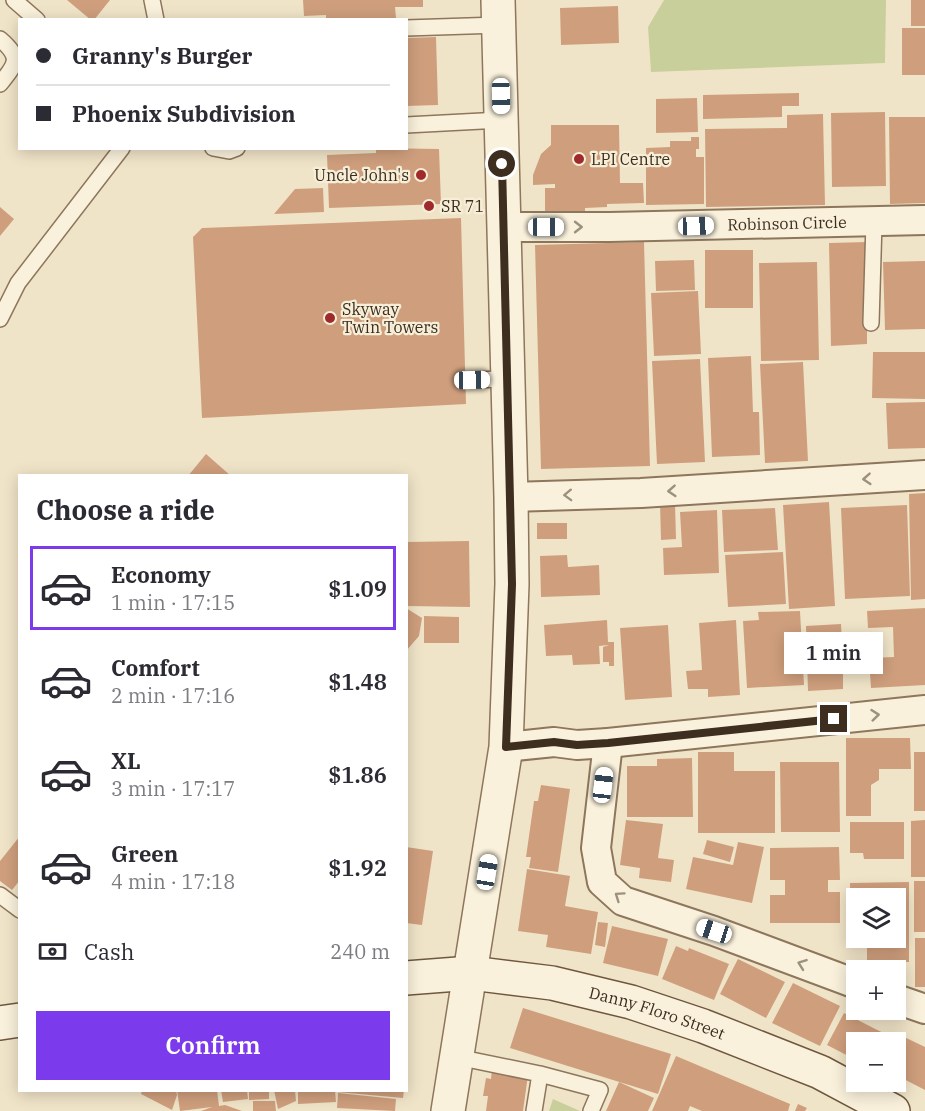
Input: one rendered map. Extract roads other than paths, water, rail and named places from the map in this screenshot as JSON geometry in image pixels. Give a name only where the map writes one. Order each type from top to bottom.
[{"type":"street","points":[[448,1111],[504,755],[512,584],[499,12]]},
{"type":"street","name":"Robinson Circle","points":[[503,227],[630,227],[925,220]]},
{"type":"street","points":[[511,497],[641,493],[925,475]]},
{"type":"street","points":[[504,755],[554,742],[577,745],[608,743],[925,710]]},
{"type":"street","points":[[608,743],[596,848],[602,882],[623,901],[714,931],[846,980]]},
{"type":"street","name":"Danny Floro Street","points":[[408,978],[471,973],[552,983],[631,1002],[703,1026],[820,1072],[893,1111]]},
{"type":"street","points":[[906,1003],[925,1010]]},
{"type":"street","points":[[0,1023],[18,1020]]},
{"type":"lane","points":[[14,0],[35,18]]},
{"type":"lane","points":[[152,0],[156,18]]},
{"type":"lane","points":[[408,28],[499,12]]},
{"type":"lane","points":[[0,39],[16,58],[15,66],[0,84]]},
{"type":"lane","points":[[408,125],[501,120]]},
{"type":"lane","points":[[0,319],[18,283],[120,150]]},
{"type":"lane","points":[[871,324],[874,222]]},
{"type":"lane","points":[[465,380],[508,379]]},
{"type":"lane","points":[[0,895],[18,907]]},
{"type":"lane","points":[[457,1057],[540,1074],[600,1090],[591,1111]]},
{"type":"lane","points":[[534,1111],[540,1074]]},
{"type":"place","name":"LPI Centre","points":[[579,159]]},
{"type":"place","name":"Uncle John's","points":[[421,175]]},
{"type":"place","name":"SR 71","points":[[429,206]]},
{"type":"place","name":"Skyway Twin Towers","points":[[330,318]]}]
